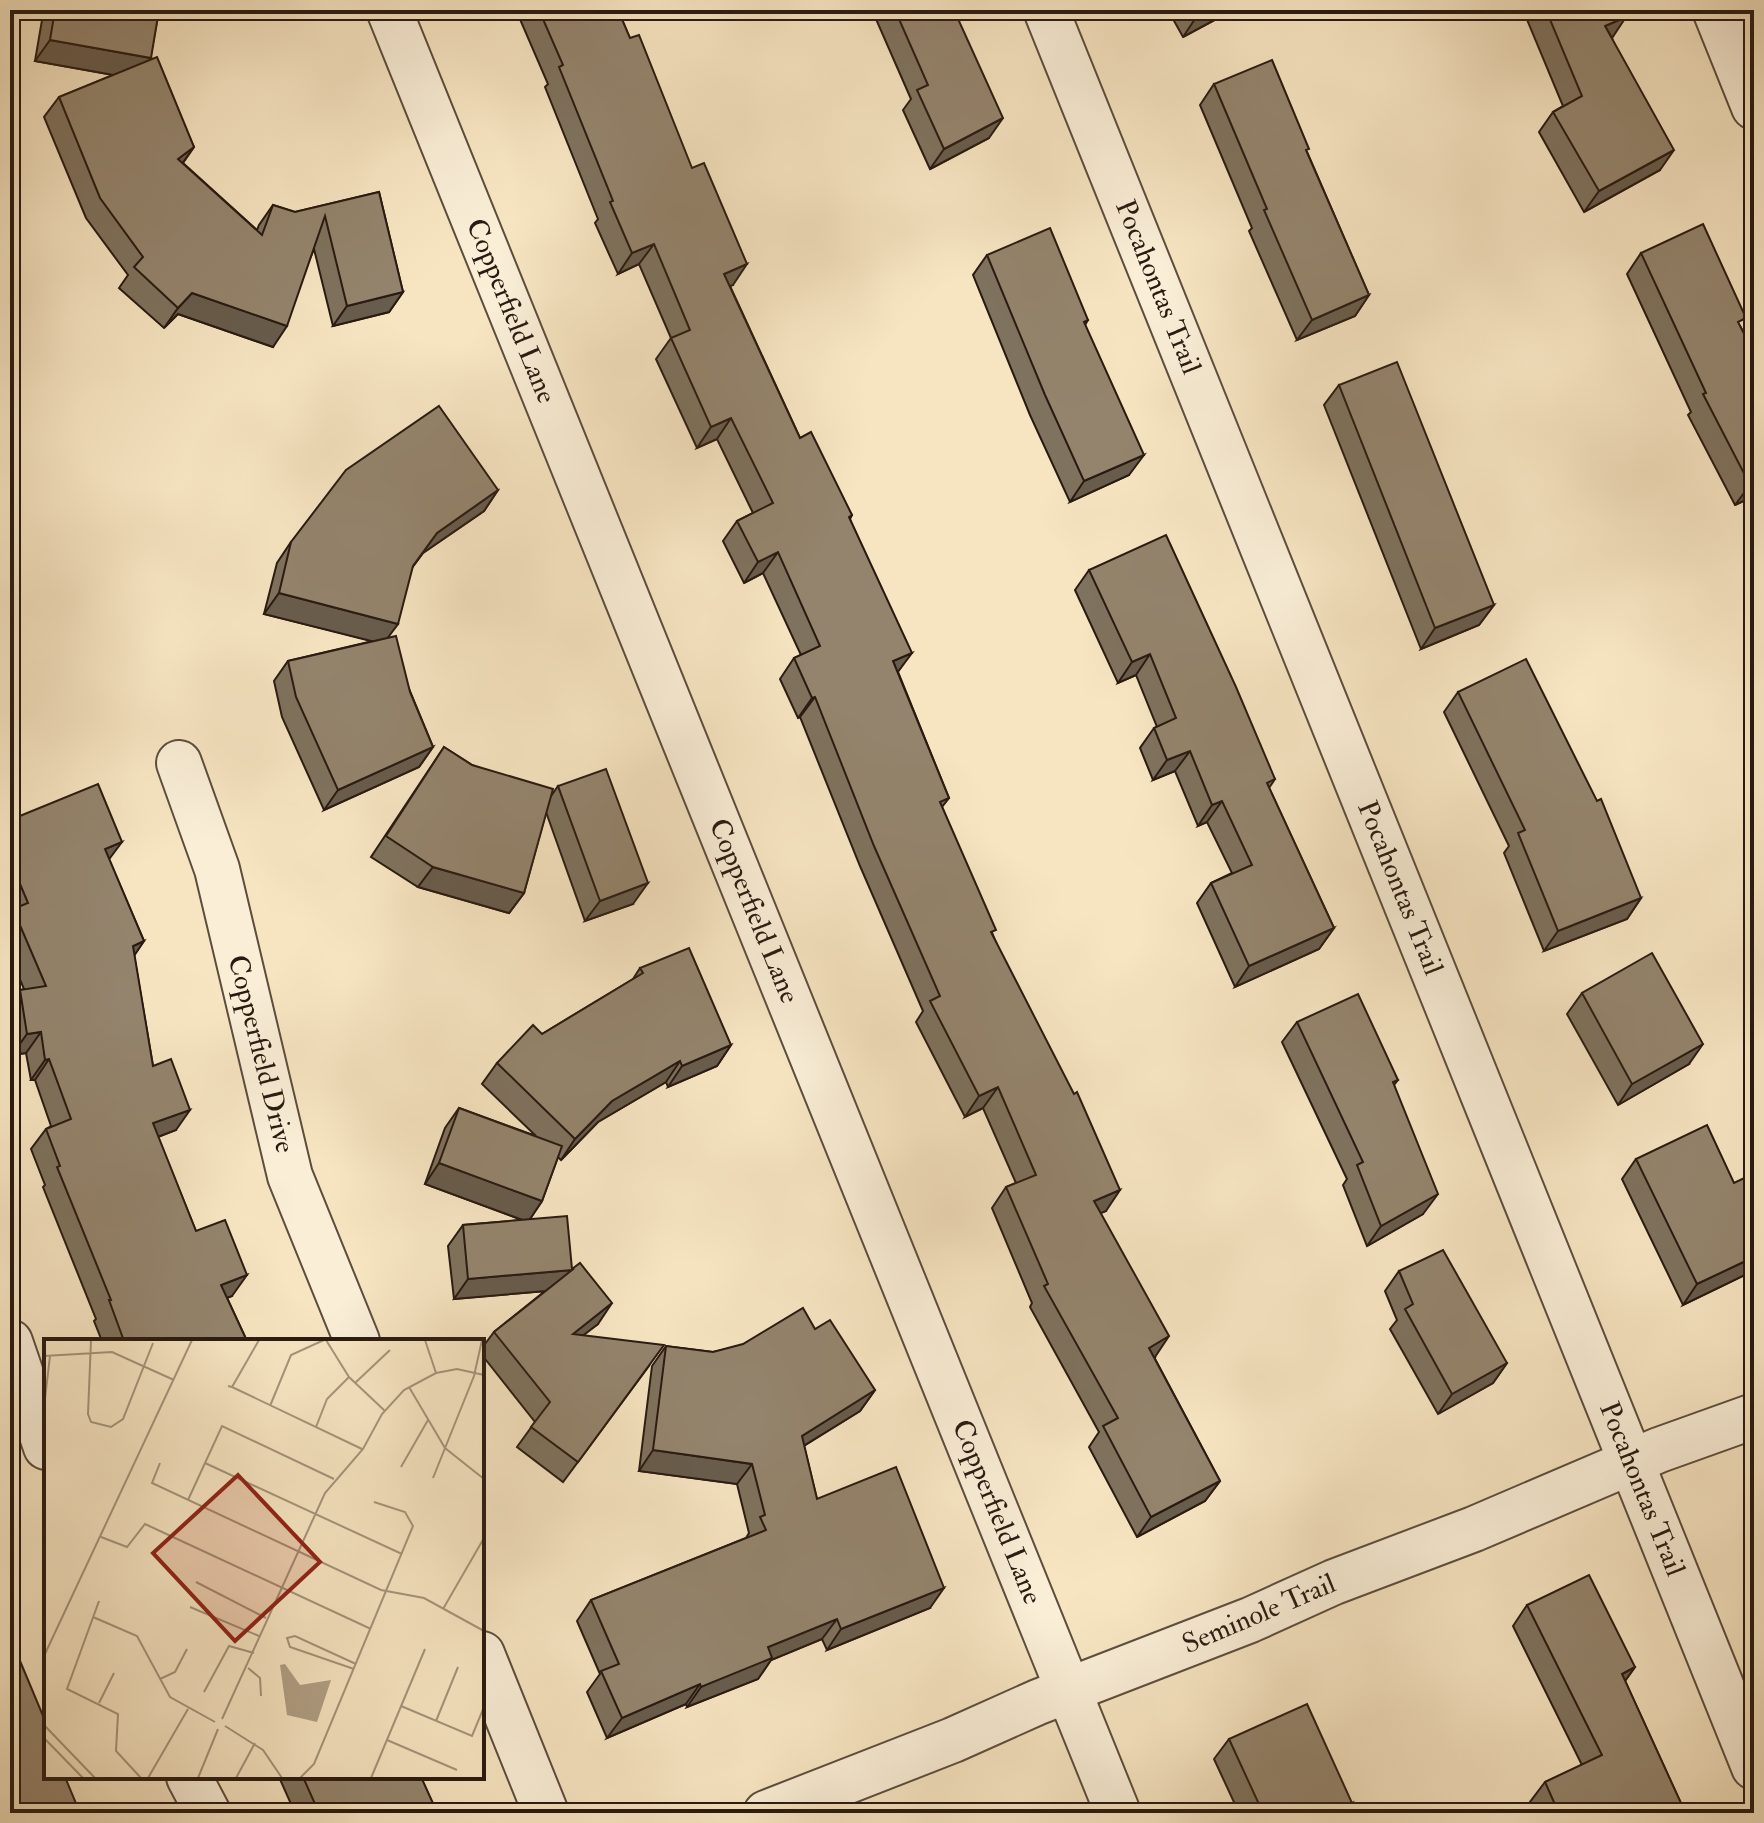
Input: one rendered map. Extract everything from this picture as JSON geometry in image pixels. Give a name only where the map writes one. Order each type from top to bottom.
[{"type":"street","name":"Copperfield Lane","points":[[389,10],[1118,1813]]},
{"type":"street","name":"Pocahontas Trail","points":[[1046,10],[1754,1767]]},
{"type":"street","points":[[1715,10],[1754,107]]},
{"type":"street","name":"Copperfield Drive","points":[[179,763],[217,869],[290,1176],[356,1339]]},
{"type":"street","points":[[10,1342],[44,1441]]},
{"type":"street","name":"Seminole Trail","points":[[766,1813],[941,1745],[997,1718],[1250,1620],[1334,1582],[1474,1529],[1659,1450],[1754,1416]]},
{"type":"street","points":[[484,1659],[546,1813]]},
{"type":"street","points":[[190,1779],[208,1813]]},
{"type":"building","points":[[55,10],[159,10],[151,58],[50,40]]},
{"type":"building","points":[[539,10],[618,10],[630,38],[639,35],[692,168],[704,163],[747,264],[724,274],[800,438],[811,432],[852,515],[849,517],[912,653],[893,661],[949,798],[940,802],[996,930],[991,932],[1074,1094],[1077,1092],[1120,1190],[1094,1201],[1169,1336],[1149,1348],[1220,1481],[1151,1517],[1103,1426],[1118,1418],[1044,1286],[1048,1284],[1006,1187],[1036,1175],[998,1087],[979,1096],[930,1001],[940,996],[874,846],[815,697],[812,698],[794,658],[820,646],[778,552],[758,562],[737,521],[773,503],[731,418],[711,427],[671,338],[690,330],[654,244],[632,253],[559,67],[563,65]]},
{"type":"building","points":[[895,10],[954,10],[1003,118],[944,149],[917,90],[928,85]]},
{"type":"building","points":[[1194,10],[1209,10],[1197,16]]},
{"type":"building","points":[[1546,10],[1623,10],[1626,17],[1605,26],[1674,150],[1599,191],[1553,112],[1582,96]]},
{"type":"building","points":[[157,57],[194,147],[178,159],[262,235],[273,205],[295,212],[379,192],[403,292],[347,306],[325,216],[287,326],[192,293],[178,308],[134,267],[143,257],[100,198],[59,97]]},
{"type":"building","points":[[1272,60],[1309,149],[1306,150],[1369,295],[1312,320],[1214,84]]},
{"type":"building","points":[[1703,224],[1746,318],[1738,322],[1754,353],[1754,482],[1750,485],[1703,394],[1706,393],[1641,253]]},
{"type":"building","points":[[1050,228],[1088,320],[1084,322],[1144,455],[1084,481],[987,255]]},
{"type":"building","points":[[1397,362],[1494,605],[1435,628],[1339,385]]},
{"type":"building","points":[[439,406],[498,490],[437,533],[413,566],[398,624],[279,593],[291,542],[346,470]]},
{"type":"building","points":[[1166,535],[1236,687],[1275,779],[1267,783],[1334,928],[1249,966],[1211,883],[1252,865],[1222,801],[1212,805],[1190,751],[1167,760],[1154,728],[1176,718],[1150,654],[1132,662],[1089,570]]},
{"type":"building","points":[[396,636],[410,692],[433,747],[338,790],[296,697],[288,661]]},
{"type":"building","points":[[1526,659],[1597,801],[1601,799],[1641,898],[1558,931],[1518,833],[1525,830],[1458,692]]},
{"type":"building","points":[[444,747],[472,765],[553,789],[524,893],[433,867],[386,836]]},
{"type":"building","points":[[606,769],[648,883],[600,901],[558,786]]},
{"type":"building","points":[[98,784],[122,842],[105,849],[144,941],[133,946],[153,1066],[171,1059],[190,1110],[153,1123],[196,1231],[225,1220],[247,1275],[221,1285],[246,1339],[123,1339],[111,1300],[57,1167],[60,1166],[46,1129],[71,1119],[49,1059],[45,1060],[41,1032],[27,1034],[20,990],[46,986],[13,909],[28,903],[10,860],[10,820]]},
{"type":"building","points":[[689,948],[731,1045],[682,1066],[680,1061],[612,1101],[575,1139],[497,1063],[533,1025],[542,1034],[643,973],[640,968]]},
{"type":"building","points":[[1652,953],[1703,1044],[1632,1084],[1582,993]]},
{"type":"building","points":[[1358,994],[1398,1080],[1393,1082],[1438,1194],[1381,1226],[1357,1165],[1363,1162],[1297,1022]]},
{"type":"building","points":[[459,1108],[562,1146],[542,1201],[439,1163]]},
{"type":"building","points":[[1707,1125],[1734,1183],[1753,1174],[1754,1227],[1751,1229],[1754,1257],[1697,1284],[1636,1159]]},
{"type":"building","points":[[567,1216],[572,1269],[580,1263],[612,1303],[573,1334],[664,1345],[578,1462],[531,1427],[550,1402],[494,1332],[572,1270],[468,1279],[463,1225]]},
{"type":"building","points":[[1443,1250],[1507,1363],[1452,1394],[1405,1309],[1413,1304],[1399,1271]]},
{"type":"building","points":[[803,1308],[815,1329],[830,1320],[875,1390],[802,1436],[817,1499],[896,1467],[944,1588],[841,1629],[837,1619],[768,1647],[772,1658],[701,1687],[700,1684],[622,1718],[601,1671],[619,1664],[591,1600],[766,1530],[760,1517],[765,1515],[752,1464],[653,1450],[666,1346],[713,1352],[743,1344]]},
{"type":"building","points":[[1589,1575],[1635,1667],[1622,1674],[1685,1812],[1548,1813],[1557,1809],[1545,1782],[1602,1755],[1527,1605]]},
{"type":"building","points":[[10,1637],[44,1718],[44,1779],[66,1779],[80,1813],[10,1813]]},
{"type":"building","points":[[1307,1704],[1352,1803],[1330,1813],[1263,1813],[1229,1739]]},
{"type":"building","points":[[304,1779],[422,1779],[437,1812],[434,1813],[319,1813]]}]
